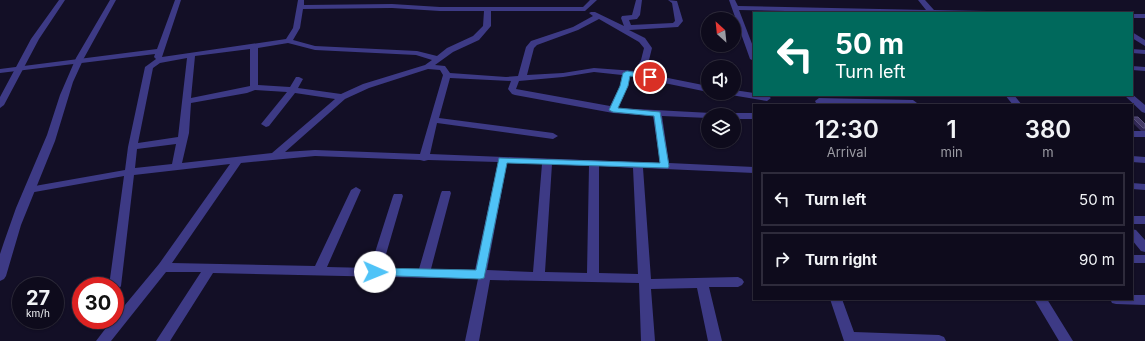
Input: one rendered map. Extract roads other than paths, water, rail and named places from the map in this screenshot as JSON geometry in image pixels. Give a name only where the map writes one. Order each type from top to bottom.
[{"type":"street","points":[[0,105],[35,38],[62,0]]},
{"type":"street","points":[[0,276],[2,260],[56,126],[64,95],[80,60],[114,0]]},
{"type":"street","points":[[116,277],[131,172],[133,147],[149,67],[158,56],[178,0]]},
{"type":"street","points":[[584,9],[594,0]]},
{"type":"street","points":[[624,28],[625,18],[634,17],[636,15],[639,0]]},
{"type":"street","points":[[624,28],[675,25],[679,21],[675,2],[671,0]]},
{"type":"street","points":[[732,0],[753,55]]},
{"type":"street","points":[[921,0],[933,12]]},
{"type":"street","points":[[288,41],[293,37],[296,30],[301,3],[440,9],[584,9],[624,28],[642,40],[648,48],[645,60],[638,74]]},
{"type":"street","points":[[735,8],[852,12],[933,12]]},
{"type":"street","points":[[428,67],[450,50],[476,38],[484,30],[488,20],[488,9]]},
{"type":"street","points":[[598,16],[579,27],[534,43],[530,48],[519,78],[512,89],[515,92],[613,110],[657,114],[701,115]]},
{"type":"street","points":[[1133,16],[1145,16]]},
{"type":"street","points":[[1133,34],[1145,34]]},
{"type":"street","points":[[1133,35],[1145,44]]},
{"type":"street","points":[[0,71],[80,60],[191,55],[288,41],[315,48],[417,53],[437,59]]},
{"type":"street","points":[[254,46],[254,87]]},
{"type":"street","points":[[1133,51],[1145,52]]},
{"type":"street","points":[[176,168],[184,133],[191,55]]},
{"type":"street","points":[[275,156],[342,97],[366,86],[428,67],[442,68],[448,75],[519,78],[563,75],[585,70],[627,73],[701,88]]},
{"type":"street","points":[[1133,68],[1145,69]]},
{"type":"street","points":[[613,110],[624,86],[627,73]]},
{"type":"street","points":[[424,158],[448,75]]},
{"type":"street","points":[[266,124],[293,90],[299,79]]},
{"type":"street","points":[[187,100],[247,90],[254,87],[293,90],[342,97]]},
{"type":"street","points":[[741,94],[768,99]]},
{"type":"street","points":[[1010,96],[1017,104]]},
{"type":"street","points":[[1129,96],[1144,109]]},
{"type":"street","points":[[819,101],[912,101]]},
{"type":"street","points":[[1133,108],[1144,109]]},
{"type":"street","points":[[657,114],[665,166]]},
{"type":"street","points":[[741,116],[753,116]]},
{"type":"street","points":[[434,120],[553,136]]},
{"type":"street","points":[[1133,134],[1145,134]]},
{"type":"street","points":[[133,147],[178,141],[182,139]]},
{"type":"street","points":[[29,190],[131,172],[315,153],[753,170]]},
{"type":"street","points":[[1133,159],[1145,160]]},
{"type":"street","points":[[106,338],[163,267],[238,160]]},
{"type":"street","points":[[472,341],[503,160]]},
{"type":"street","points":[[539,276],[547,161]]},
{"type":"street","points":[[593,277],[594,163]]},
{"type":"street","points":[[638,165],[648,341]]},
{"type":"street","points":[[1133,186],[1145,187]]},
{"type":"street","points":[[319,271],[356,190]]},
{"type":"street","points":[[424,274],[446,193]]},
{"type":"street","points":[[375,272],[398,196]]},
{"type":"street","points":[[1133,220],[1145,220]]},
{"type":"street","points":[[1133,234],[1145,248]]},
{"type":"street","points":[[1133,259],[1145,259]]},
{"type":"street","points":[[163,267],[593,277],[645,281],[738,282]]},
{"type":"street","points":[[163,341],[210,268]]},
{"type":"street","points":[[702,282],[715,341]]},
{"type":"street","points":[[836,300],[850,339],[939,341]]},
{"type":"street","points":[[1041,300],[1066,341]]},
{"type":"street","points":[[1133,300],[1145,300]]}]
